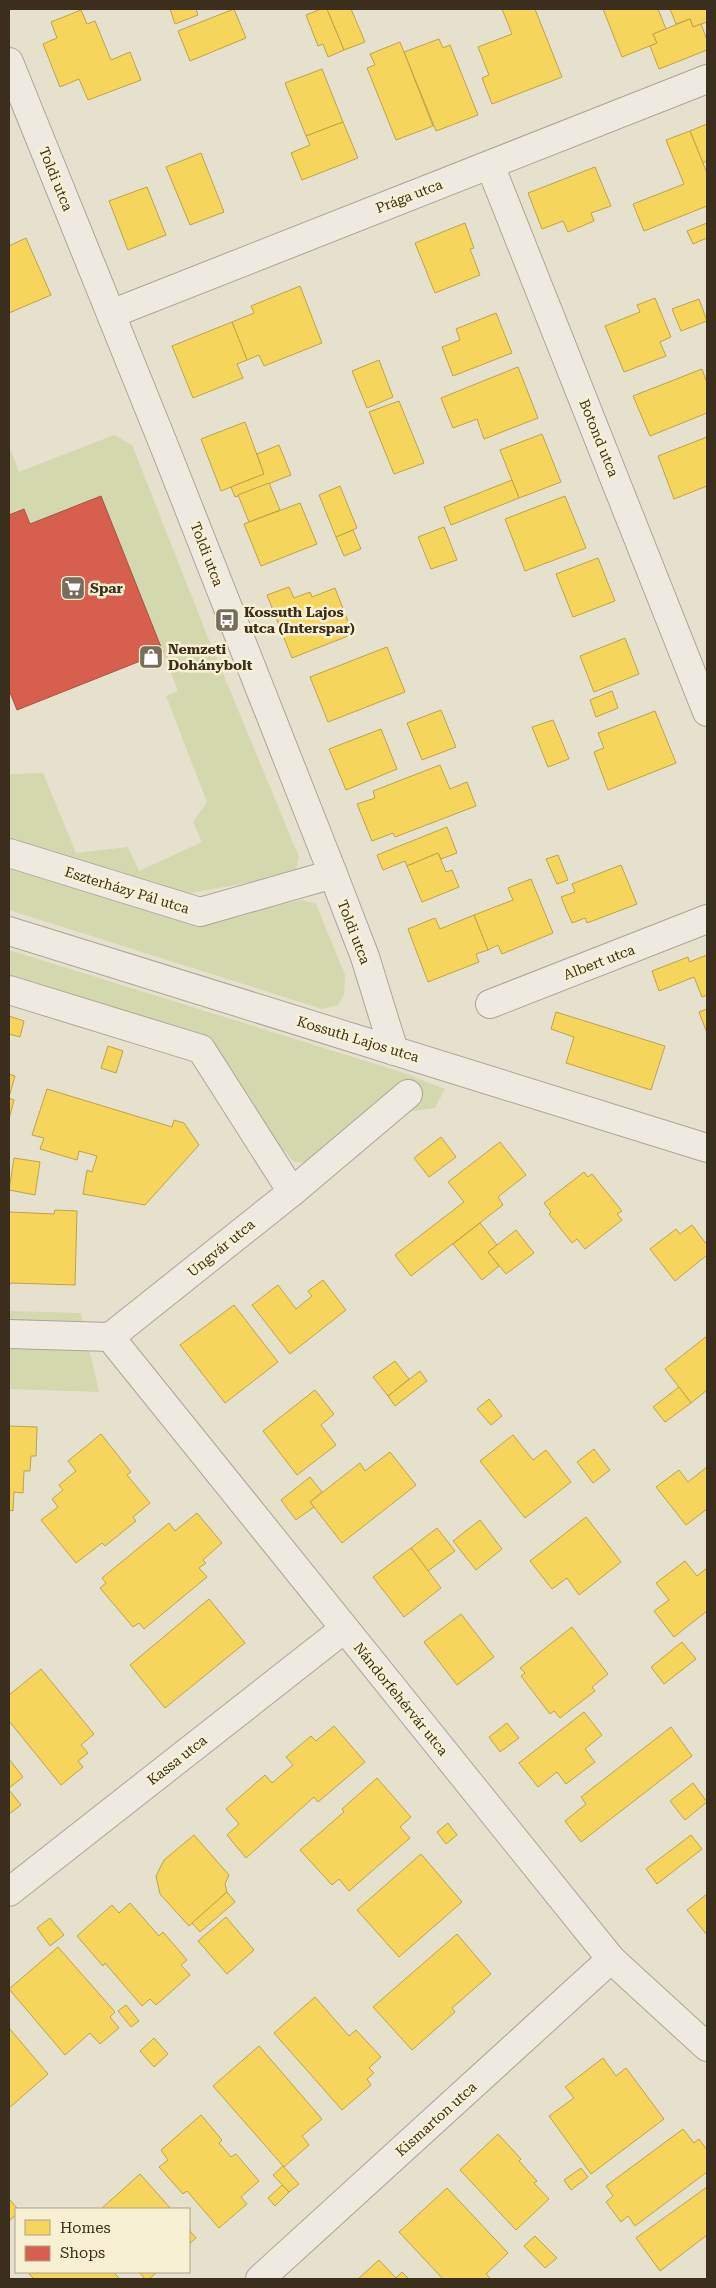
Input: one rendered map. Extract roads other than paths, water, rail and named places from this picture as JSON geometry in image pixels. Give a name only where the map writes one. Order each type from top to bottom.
[{"type":"street","name":"Toldi utca","points":[[9,62],[333,874],[365,957],[394,1051]]},
{"type":"street","name":"Prága utca","points":[[111,314],[707,79]]},
{"type":"street","name":"Botond utca","points":[[490,165],[707,712]]},
{"type":"street","name":"Eszterházy Pál utca","points":[[9,853],[200,912],[333,874]]},
{"type":"street","name":"Albert utca","points":[[490,1004],[707,919]]},
{"type":"street","name":"Kossuth Lajos utca","points":[[9,931],[707,1148]]},
{"type":"street","points":[[9,990],[201,1049],[292,1192]]},
{"type":"street","name":"Ungvár utca","points":[[110,1336],[292,1192],[408,1094]]},
{"type":"street","points":[[9,1334],[110,1336]]},
{"type":"street","name":"Nándorfehérvár utca","points":[[110,1336],[611,1959],[707,2047]]},
{"type":"street","name":"Kassa utca","points":[[9,1892],[344,1628]]},
{"type":"street","name":"Kismarton utca","points":[[260,2279],[611,1959]]},
{"type":"place","name":"Spar","points":[[73,588]]},
{"type":"place","name":"Kossuth Lajos utca (Interspar)","points":[[227,620]]},
{"type":"place","name":"Nemzeti Dohánybolt","points":[[151,657]]}]
